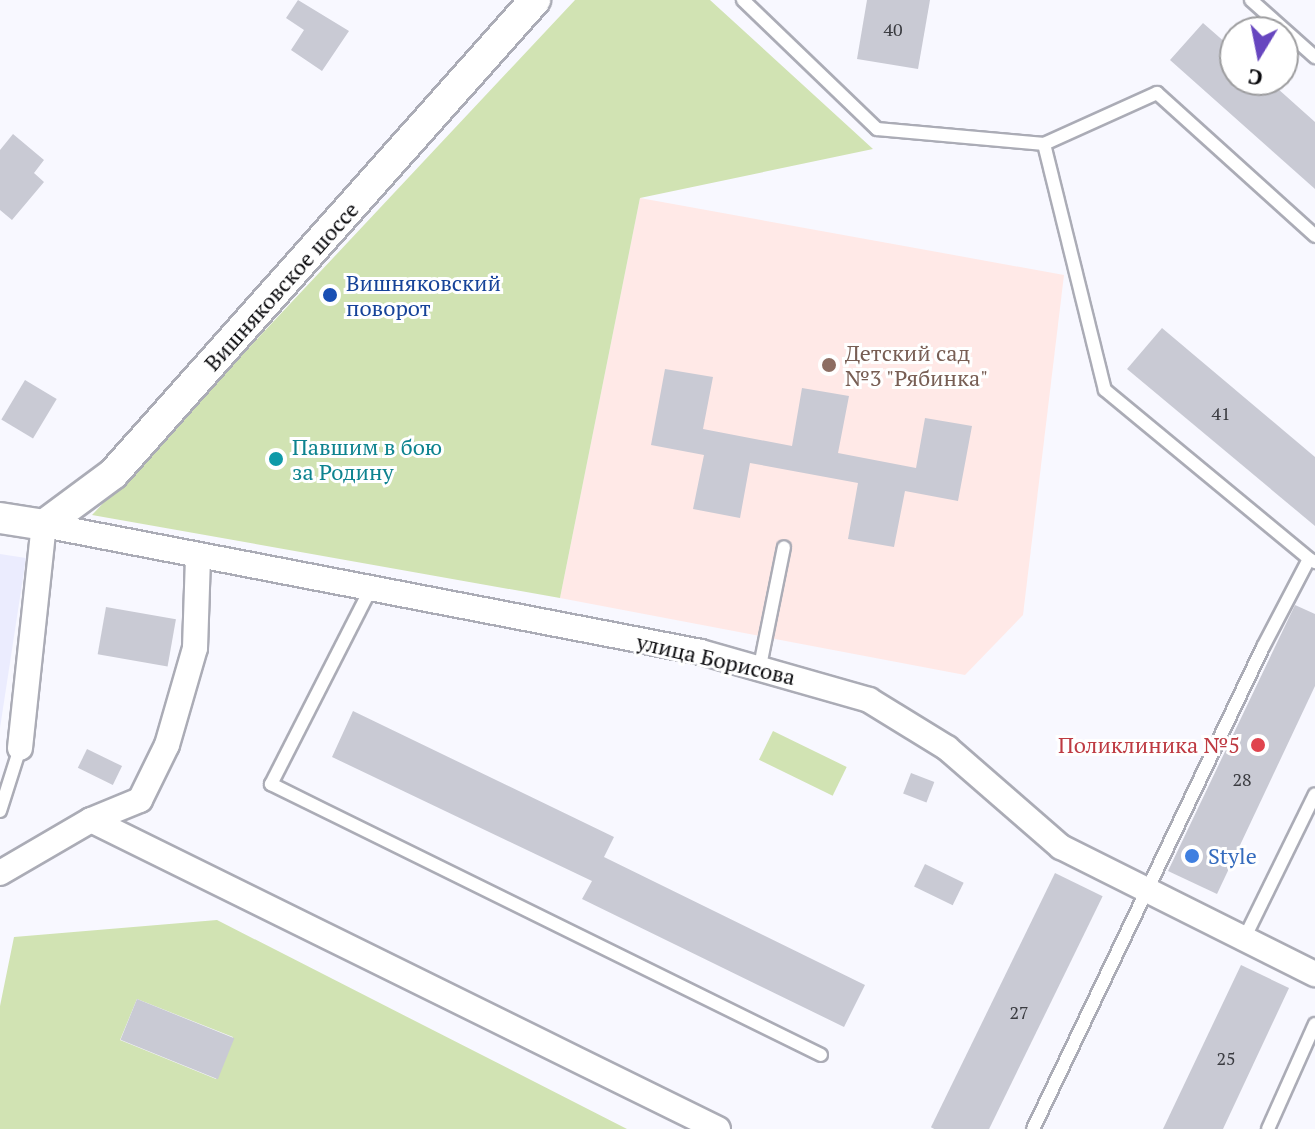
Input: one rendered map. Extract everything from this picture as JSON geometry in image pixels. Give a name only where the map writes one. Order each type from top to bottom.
[{"type":"street","name":"Вишняковское шоссе","points":[[44,525],[113,474],[535,0]]},
{"type":"street","points":[[0,518],[44,525],[20,748]]},
{"type":"street","name":"улица Борисова","points":[[44,525],[198,559],[760,666],[869,700],[947,748],[1061,847],[1142,891],[1315,974]]},
{"type":"street","points":[[0,873],[91,820],[140,800],[167,745],[195,648],[198,559]]},
{"type":"street","points":[[91,820],[718,1129]]},
{"type":"lane","points":[[743,0],[877,129],[1044,144],[1157,93],[1315,236]]},
{"type":"lane","points":[[1251,0],[1315,57]]},
{"type":"lane","points":[[1033,1129],[1142,891],[1312,560],[1105,390],[1044,144]]},
{"type":"lane","points":[[760,666],[784,547]]},
{"type":"lane","points":[[370,590],[271,784],[821,1055]]},
{"type":"lane","points":[[0,811],[20,748]]},
{"type":"lane","points":[[1244,939],[1315,794]]},
{"type":"lane","points":[[1268,1129],[1315,1024]]},
{"type":"shaded area","name":"Детский сад №3 \"Рябинка\"","points":[[640,198],[1064,275],[1023,615],[965,675],[560,598]]},
{"type":"shaded area","points":[[0,554],[26,558],[0,728]]},
{"type":"green space","points":[[575,0],[710,0],[873,149],[640,198],[560,598],[92,515]]},
{"type":"green space","points":[[773,731],[847,767],[833,796],[759,760]]},
{"type":"green space","points":[[217,920],[627,1129],[0,1129],[0,1006],[14,937]],"holes":[[[137,999],[233,1037],[216,1079],[120,1040]]]},
{"type":"building","points":[[298,0],[349,31],[322,71],[291,50],[304,30],[286,18]]},
{"type":"building","points":[[867,0],[930,0],[918,69],[857,59]]},
{"type":"building","points":[[1203,23],[1219,37],[1219,96],[1286,96],[1315,122],[1315,189],[1170,60]]},
{"type":"building","points":[[13,134],[44,160],[34,173],[44,182],[12,220],[0,210],[0,150]]},
{"type":"building","points":[[1162,328],[1315,457],[1315,526],[1127,369]]},
{"type":"building","points":[[665,369],[713,377],[703,429],[792,446],[802,388],[849,396],[838,453],[916,468],[925,418],[972,426],[958,501],[905,491],[894,547],[848,539],[858,483],[750,463],[740,518],[693,509],[704,455],[651,445]]},
{"type":"building","points":[[25,380],[57,399],[33,438],[1,419]]},
{"type":"building","points":[[1295,605],[1315,614],[1315,686],[1217,894],[1168,871]]},
{"type":"building","points":[[106,607],[176,619],[168,667],[98,654]]},
{"type":"building","points":[[353,711],[614,837],[604,857],[865,985],[844,1027],[582,899],[592,881],[332,757]]},
{"type":"building","points":[[87,749],[122,766],[113,785],[78,768]]},
{"type":"building","points":[[911,773],[934,782],[926,802],[903,794]]},
{"type":"building","points":[[925,864],[964,883],[953,905],[914,886]]},
{"type":"building","points":[[1055,873],[1103,896],[989,1129],[931,1127]]},
{"type":"building","points":[[1241,965],[1289,988],[1223,1129],[1163,1129]]},
{"type":"building","points":[[137,999],[234,1038],[218,1079],[121,1040]]},
{"type":"place","name":"Вишняковский поворот","points":[[330,295]]},
{"type":"place","name":"Детский сад №3 \"Рябинка\"","points":[[829,365]]},
{"type":"place","name":"Павшим в бою за Родину","points":[[276,459]]},
{"type":"place","name":"Поликлиника №5","points":[[1258,745]]},
{"type":"place","name":"Style","points":[[1192,856]]}]
